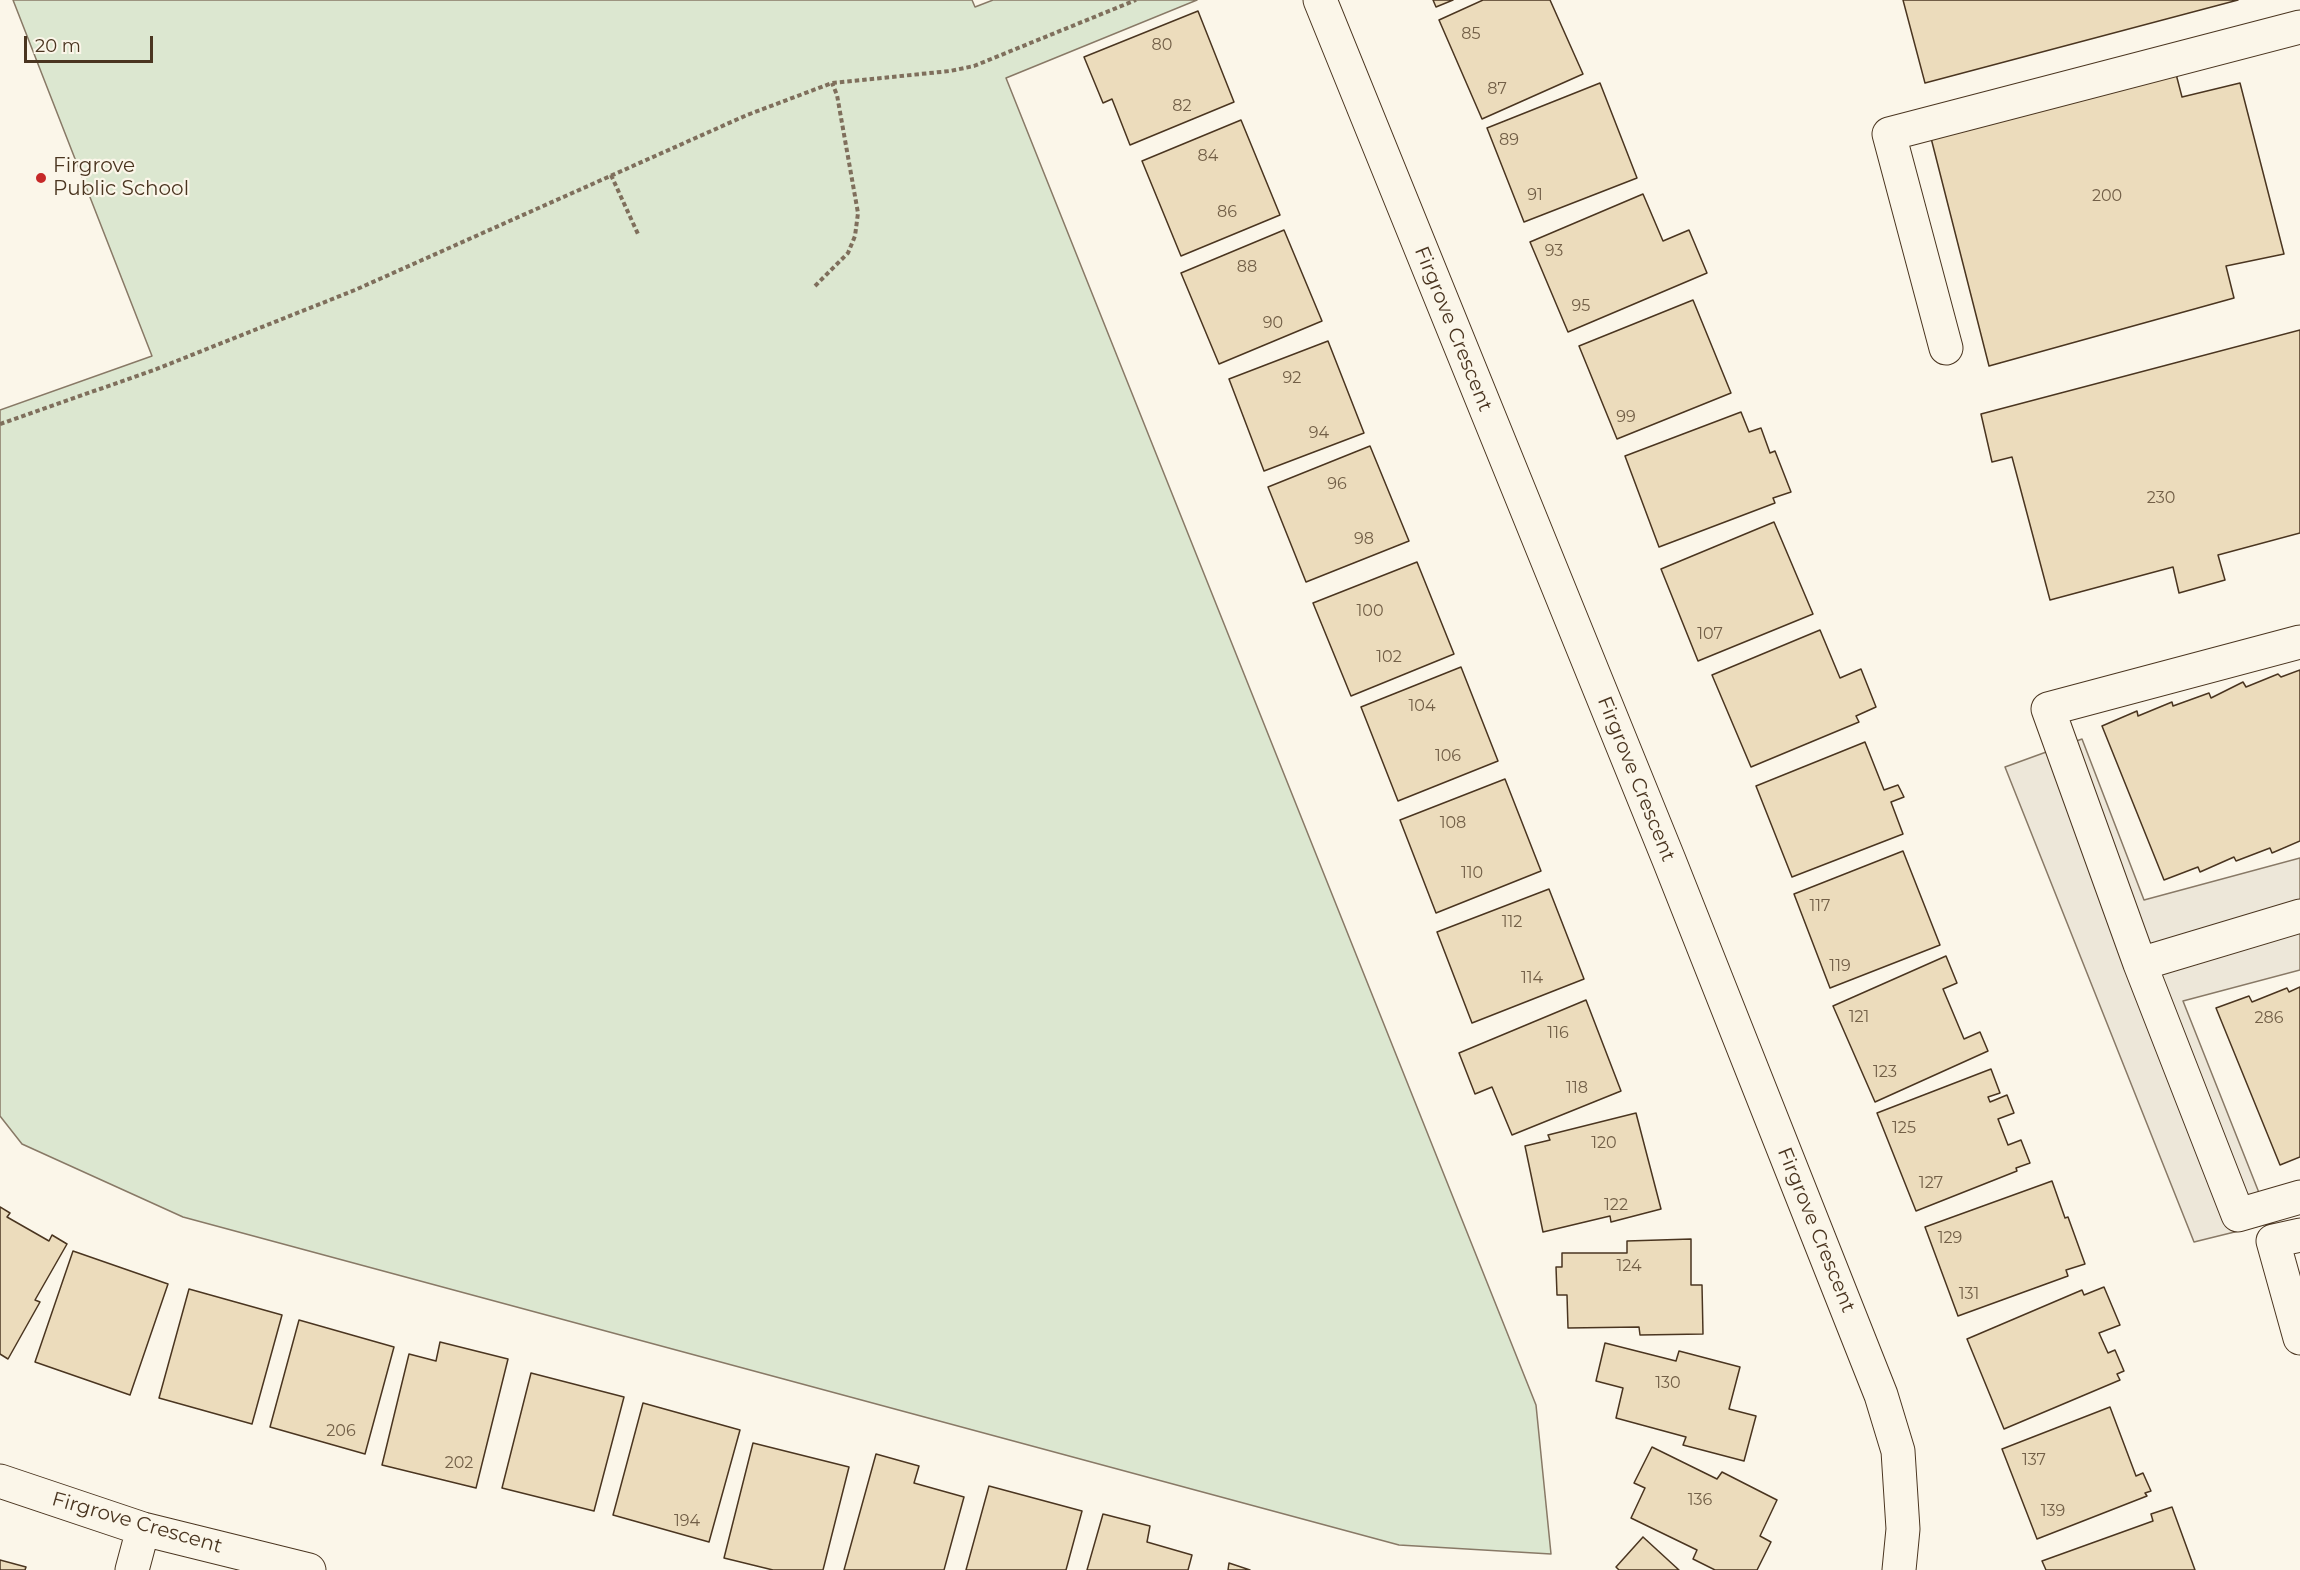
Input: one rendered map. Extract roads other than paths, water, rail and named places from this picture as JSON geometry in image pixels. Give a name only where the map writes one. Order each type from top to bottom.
[{"type":"street","name":"Firgrove Crescent","points":[[1320,0],[1669,860],[1881,1395],[1898,1452],[1903,1529],[1899,1570]]},
{"type":"street","points":[[1946,348],[1889,134],[2300,27]]},
{"type":"street","points":[[2300,642],[2048,709],[2140,964],[2238,1215],[2300,1197]]},
{"type":"street","points":[[2140,964],[2300,916]]},
{"type":"street","points":[[2300,1235],[2273,1241],[2300,1338]]},
{"type":"street","name":"Firgrove Crescent","points":[[0,1481],[143,1529],[309,1570]]},
{"type":"street","points":[[132,1570],[143,1529]]},
{"type":"place","name":"Firgrove Public School","points":[[41,178]]}]
